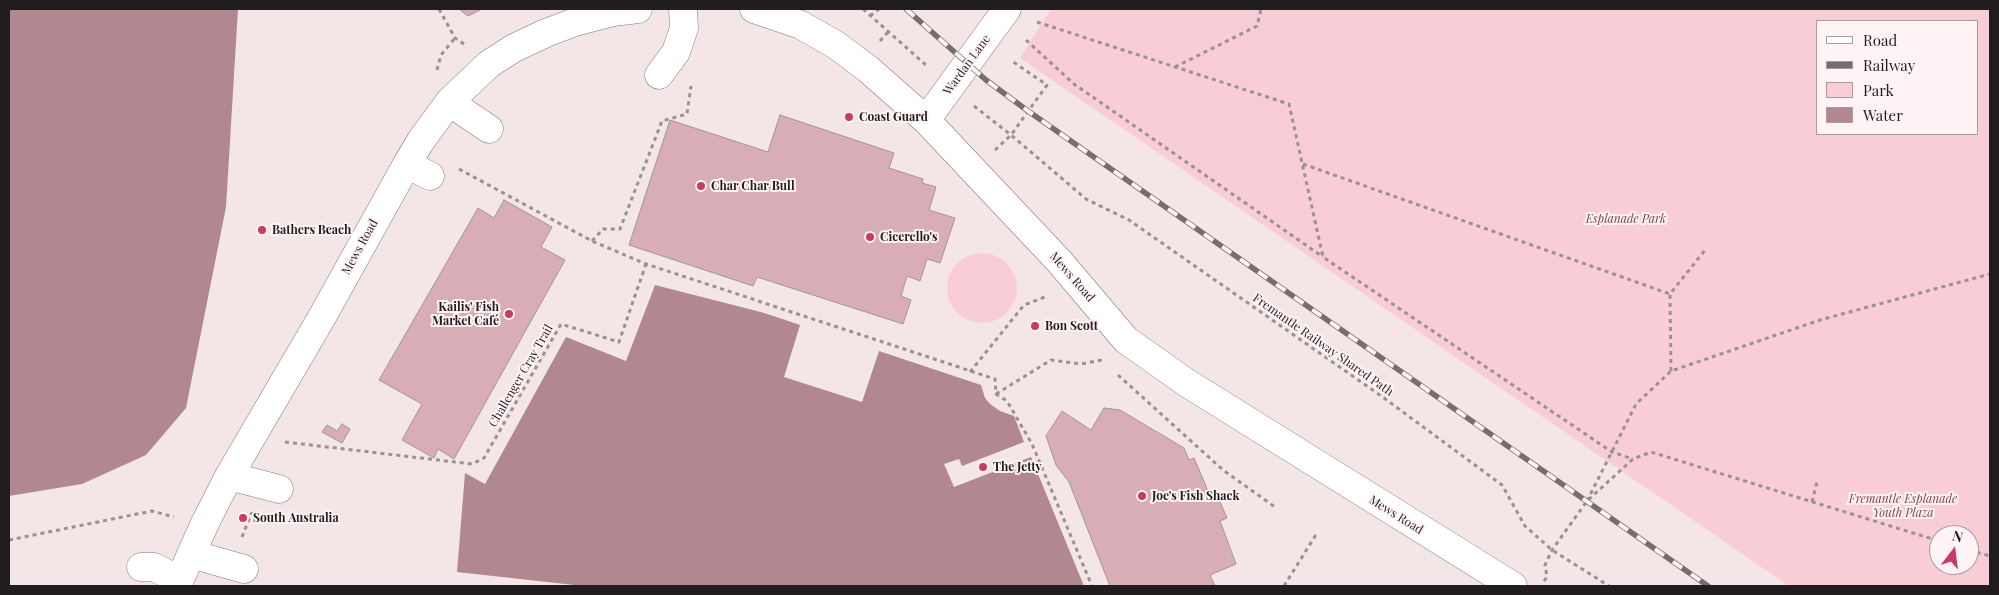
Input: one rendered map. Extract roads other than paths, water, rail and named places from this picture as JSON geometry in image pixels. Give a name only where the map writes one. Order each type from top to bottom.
[{"type":"street","name":"Mews Road","points":[[178,583],[229,476],[331,323],[418,170],[420,142],[449,102],[489,64],[514,48],[575,22],[613,12],[638,9]]},
{"type":"street","points":[[659,75],[676,52],[684,28],[683,9]]},
{"type":"street","name":"Mews Road","points":[[754,9],[801,25],[836,45],[868,69],[926,120],[1059,261],[1126,340],[1187,383],[1513,586]]},
{"type":"street","name":"Wardan Lane","points":[[926,120],[1007,9]]},
{"type":"street","points":[[449,102],[488,129]]},
{"type":"street","points":[[229,476],[279,489]]},
{"type":"street","points":[[191,554],[244,569]]},
{"type":"street","points":[[142,567],[154,567],[178,583]]},
{"type":"water","points":[[9,9],[238,9],[226,207],[186,408],[146,455],[82,484],[9,496]]},
{"type":"water","points":[[655,285],[984,369],[1006,378],[1100,586],[583,586],[457,572],[465,473],[485,484],[566,337],[626,361]]},
{"type":"railway","points":[[906,9],[986,80],[1028,111],[1708,586]]},
{"type":"place","name":"Coast Guard","points":[[849,117]]},
{"type":"place","name":"Char Char Bull","points":[[701,186]]},
{"type":"place","name":"Bathers Beach","points":[[262,230]]},
{"type":"place","name":"Cicerello's","points":[[870,237]]},
{"type":"place","name":"Kailis' Fish Market Café","points":[[509,314]]},
{"type":"place","name":"Bon Scott","points":[[1035,326]]},
{"type":"place","name":"The Jetty","points":[[983,467]]},
{"type":"place","name":"Joe's Fish Shack","points":[[1142,496]]},
{"type":"place","name":"South Australia","points":[[243,518]]},
{"type":"park label","name":"Esplanade Park","points":[[1626,219]]},
{"type":"park label","name":"Fremantle Esplanade Youth Plaza","points":[[1903,506]]}]
